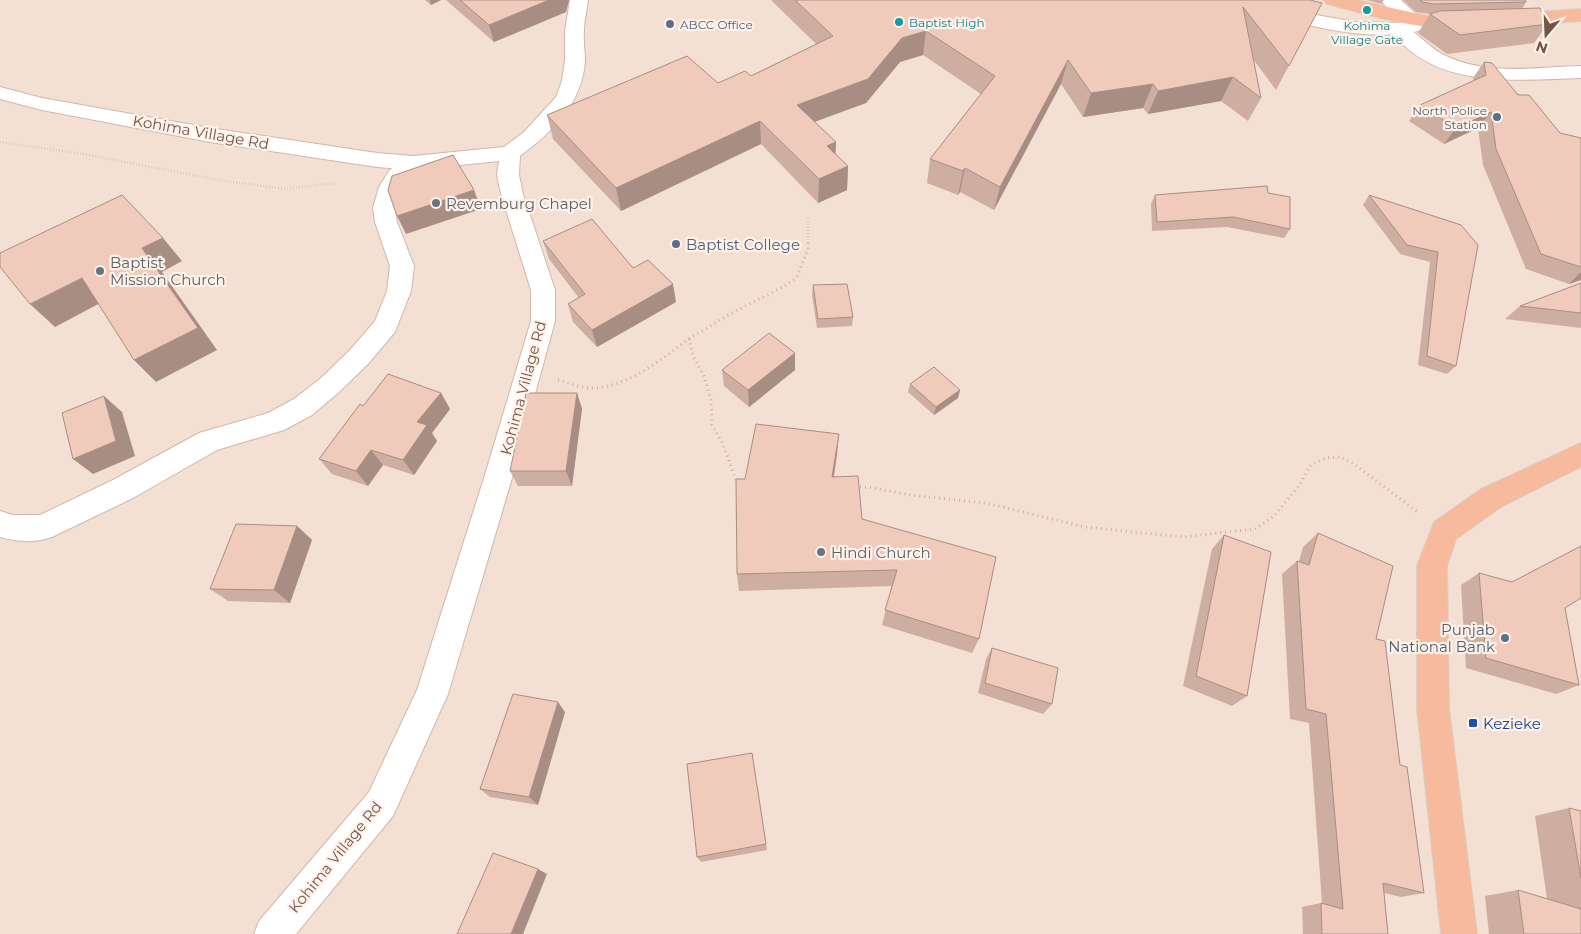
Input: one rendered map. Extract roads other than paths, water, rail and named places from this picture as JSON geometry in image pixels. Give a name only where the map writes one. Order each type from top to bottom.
[{"type":"highway","points":[[1333,0],[1413,24],[1581,15]]},
{"type":"highway","points":[[1459,934],[1433,708],[1432,566],[1444,531],[1491,498],[1581,454]]},
{"type":"main road","points":[[510,153],[531,137],[551,117],[566,98],[572,81],[575,60],[574,31],[580,0]]},
{"type":"main road","points":[[1237,0],[1330,23],[1370,29],[1413,24]]},
{"type":"main road","points":[[1390,0],[1413,24]]},
{"type":"main road","points":[[1413,24],[1410,42],[1426,55],[1466,71],[1491,73],[1581,72]]},
{"type":"main road","name":"Kohima Village Rd","points":[[0,93],[42,104],[210,135],[320,152],[413,163],[510,153],[508,175],[512,194],[543,290],[543,321],[432,694],[380,804],[272,934]]},
{"type":"main road","points":[[0,524],[13,528],[42,528],[123,489],[209,441],[275,422],[303,407],[329,386],[359,357],[386,326],[396,300],[402,266],[386,222],[384,208],[390,187],[397,176],[413,163]]},
{"type":"place","name":"Kohima Village Gate","points":[[1367,10]]},
{"type":"place","name":"Baptist High","points":[[899,22]]},
{"type":"place","name":"ABCC Office","points":[[670,24]]},
{"type":"place","name":"North Police Station","points":[[1497,117]]},
{"type":"place","name":"Revemburg Chapel","points":[[436,203]]},
{"type":"place","name":"Baptist College","points":[[676,244]]},
{"type":"place","name":"Baptist Mission Church","points":[[100,271]]},
{"type":"place","name":"Hindi Church","points":[[821,552]]},
{"type":"place","name":"Punjab National Bank","points":[[1505,638]]},
{"type":"place","name":"Kezieke","points":[[1473,723]]}]
